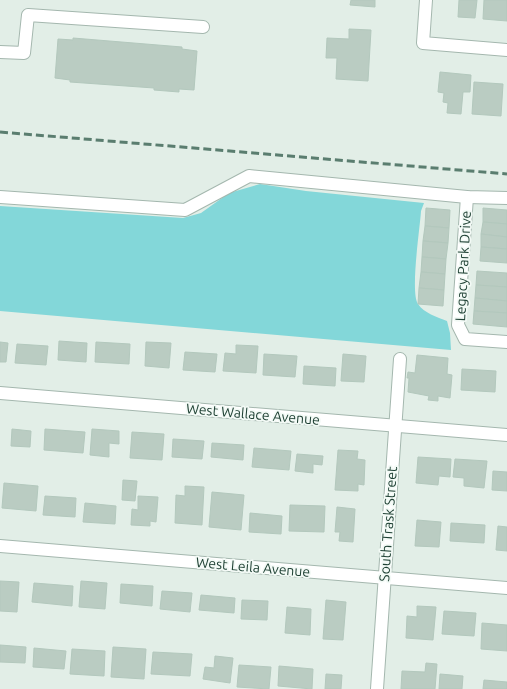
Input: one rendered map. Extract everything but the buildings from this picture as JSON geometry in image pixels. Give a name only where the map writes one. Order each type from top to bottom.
[{"type":"street","points":[[426,0],[423,43],[507,50]]},
{"type":"street","points":[[0,52],[24,54],[28,15],[203,27]]},
{"type":"street","points":[[0,197],[185,210],[249,176],[467,197],[507,198]]},
{"type":"street","name":"Legacy Park Drive","points":[[467,197],[458,325],[465,339],[507,342]]},
{"type":"street","name":"South Trask Street","points":[[377,689],[400,359]]},
{"type":"street","name":"West Wallace Avenue","points":[[0,393],[507,434]]},
{"type":"street","name":"West Leila Avenue","points":[[0,546],[507,588]]},
{"type":"water","points":[[260,184],[306,191],[424,203],[421,211],[416,259],[416,297],[418,304],[424,310],[447,321],[450,333],[451,350],[0,311],[0,206],[183,218],[201,213],[229,193]]},
{"type":"railway","points":[[0,132],[507,174]]}]
